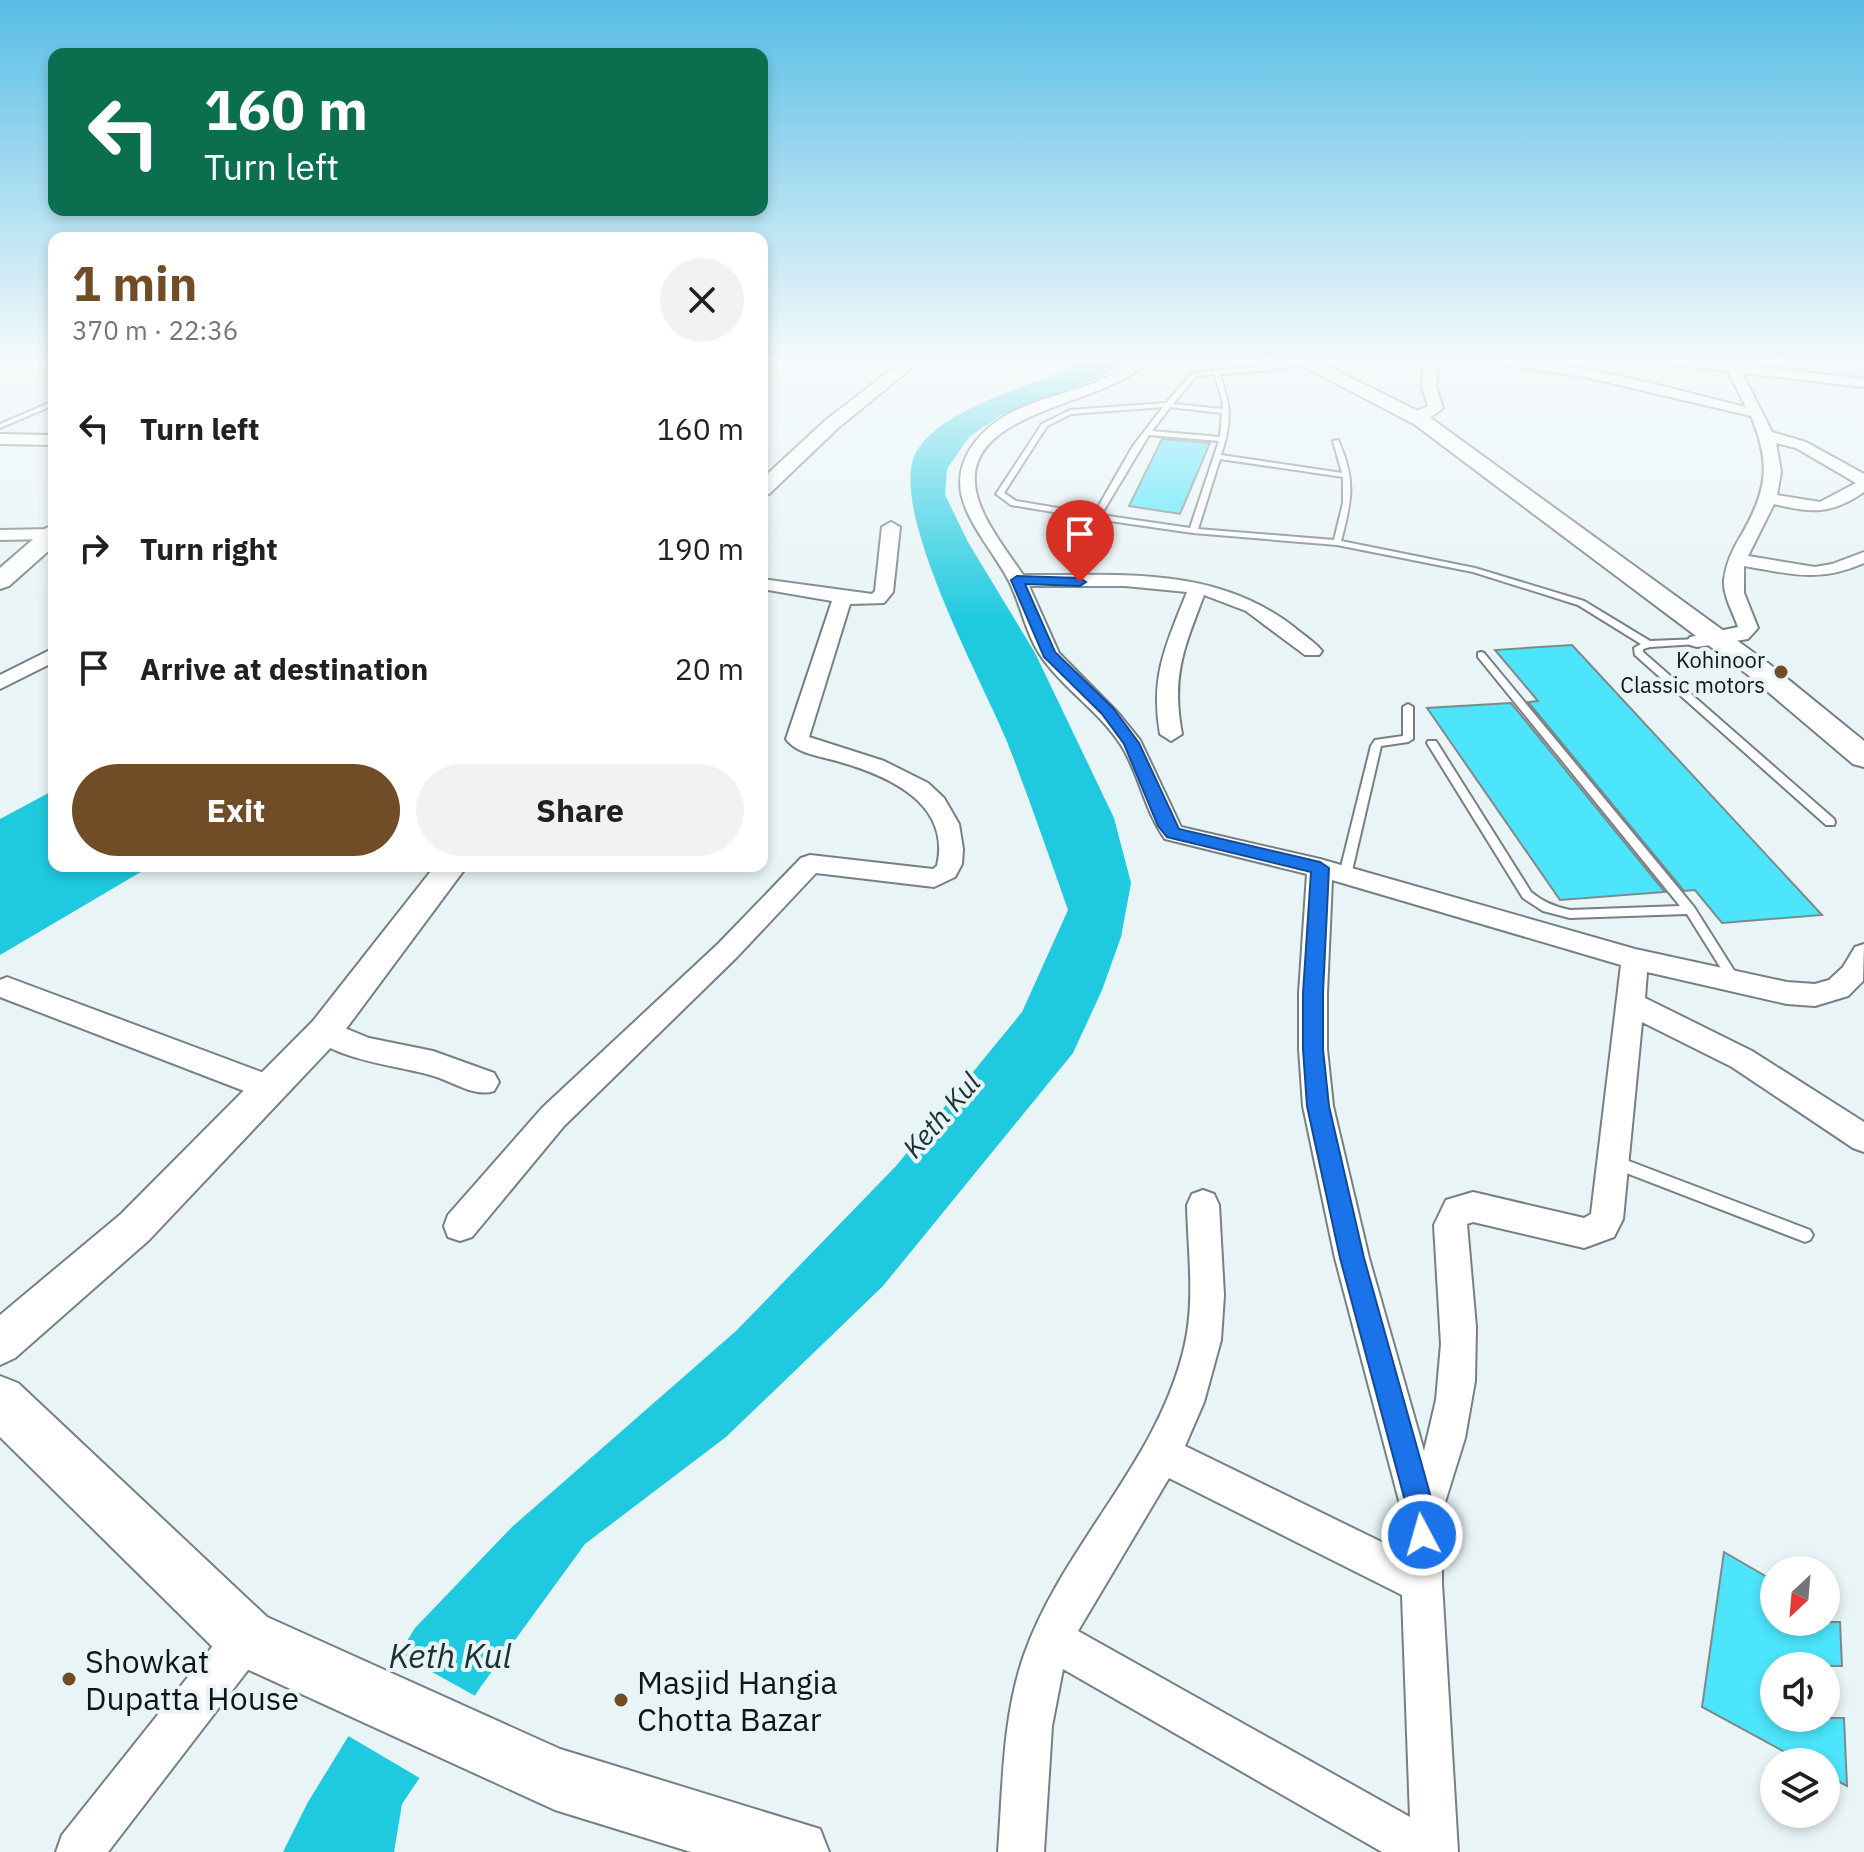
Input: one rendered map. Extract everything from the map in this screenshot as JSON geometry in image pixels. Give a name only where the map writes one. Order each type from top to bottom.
[{"type":"main road","points":[[1437,447],[1707,640],[1864,757]]},
{"type":"main road","points":[[0,581],[48,538]]},
{"type":"main road","points":[[1707,640],[1745,677],[1864,778]]},
{"type":"main road","points":[[0,1401],[269,1649],[555,1779],[797,1852]]},
{"type":"street","points":[[768,484],[807,447]]},
{"type":"street","points":[[978,447],[969,464],[967,491],[974,511],[1017,580],[1049,654],[1108,711],[1132,743],[1149,777],[1162,818],[1173,833],[1333,872],[1635,959],[1736,983],[1815,995],[1838,988],[1853,974],[1864,954]]},
{"type":"street","points":[[1707,640],[1741,635],[1748,628],[1737,603],[1733,582],[1737,560],[1770,498],[1774,473],[1769,447]]},
{"type":"street","points":[[1770,498],[1809,507],[1829,507],[1864,483],[1804,447]]},
{"type":"street","points":[[768,585],[870,600],[884,592],[891,527]]},
{"type":"street","points":[[0,535],[48,533]]},
{"type":"street","points":[[1737,560],[1815,572],[1836,569],[1864,557]]},
{"type":"street","points":[[1017,580],[1143,584],[1197,590],[1247,604],[1312,651]]},
{"type":"street","points":[[1171,734],[1167,712],[1169,661],[1197,590]]},
{"type":"street","points":[[460,1226],[553,1117],[728,950],[810,864],[934,878],[946,873],[950,867],[949,828],[944,813],[921,788],[893,772],[806,745],[797,739],[843,597]]},
{"type":"street","points":[[0,683],[48,657]]},
{"type":"street","points":[[0,1343],[135,1227],[325,1031],[447,872]]},
{"type":"street","points":[[1333,872],[1313,1007],[1318,1106],[1352,1258],[1422,1512],[1422,1583],[1435,1852]]},
{"type":"street","points":[[1422,1512],[1442,1460],[1452,1418],[1459,1360],[1450,1225],[1453,1214],[1462,1207],[1473,1207],[1584,1233],[1597,1231],[1607,1219],[1635,959]]},
{"type":"street","points":[[7,988],[270,1088]]},
{"type":"street","points":[[1631,1004],[1742,1059],[1864,1138]]},
{"type":"street","points":[[325,1031],[364,1049],[433,1063],[484,1082]]},
{"type":"street","points":[[1021,1852],[1033,1707],[1052,1639],[1068,1603],[1104,1551],[1162,1455],[1199,1361],[1207,1310],[1203,1205]]},
{"type":"street","points":[[1162,1455],[1422,1583]]},
{"type":"street","points":[[1052,1639],[1427,1852]]},
{"type":"street","points":[[79,1852],[269,1649]]},
{"type":"lane","points":[[1029,447],[1001,489],[1000,494],[1005,500],[1193,531],[1337,543],[1475,570],[1553,593],[1602,613],[1648,644]]},
{"type":"lane","points":[[1096,517],[1137,447]]},
{"type":"lane","points":[[1193,531],[1221,447]]},
{"type":"lane","points":[[1337,543],[1350,493],[1338,447]]},
{"type":"lane","points":[[1219,457],[1348,476]]},
{"type":"lane","points":[[1707,640],[1648,644],[1639,648],[1641,657],[1830,822]]},
{"type":"lane","points":[[1481,655],[1690,910],[1736,983]]},
{"type":"lane","points":[[1333,872],[1376,746],[1379,742],[1408,739],[1408,707]]},
{"type":"lane","points":[[1432,743],[1527,895],[1537,904],[1552,912],[1570,914],[1690,910]]},
{"type":"lane","points":[[1613,1161],[1805,1235]]},
{"type":"water","name":"Keth Kul","points":[[962,447],[947,469],[945,495],[968,542],[1035,653],[1114,818],[1131,883],[1121,937],[1102,990],[1073,1053],[883,1286],[726,1437],[585,1544],[482,1685],[402,1804],[394,1852],[283,1852],[308,1802],[415,1628],[512,1527],[736,1331],[896,1166],[1022,1012],[1068,910],[1006,739],[959,637],[924,549],[913,508],[911,474],[918,449]]},
{"type":"water","points":[[48,793],[48,872],[141,872],[0,955],[0,819]]},
{"type":"pier","points":[[396,1652],[479,1698],[423,1780],[345,1734]]},
{"type":"building","points":[[1158,447],[1208,447],[1180,514],[1129,506]]},
{"type":"building","points":[[1572,645],[1822,915],[1722,923],[1695,890],[1684,891],[1528,702],[1538,701],[1495,650]]},
{"type":"building","points":[[1511,703],[1665,892],[1560,900],[1427,708]]},
{"type":"building","points":[[1724,1552],[1760,1573],[1760,1636],[1840,1636],[1840,1622],[1842,1666],[1840,1652],[1760,1652],[1760,1732],[1840,1732],[1840,1718],[1844,1718],[1847,1786],[1840,1782],[1840,1748],[1777,1748],[1702,1707]]},
{"type":"place","name":"Kohinoor Classic motors","points":[[1781,672]]},
{"type":"place","name":"Showkat Dupatta House","points":[[69,1679]]},
{"type":"place","name":"Masjid Hangia Chotta Bazar","points":[[621,1700]]},
{"type":"route","points":[[1080,582],[1017,580],[1049,654],[1080,688],[1108,711],[1132,743],[1149,777],[1167,826],[1183,837],[1320,868],[1313,959],[1313,1049],[1318,1106],[1352,1258],[1422,1512],[1422,1535]]}]
